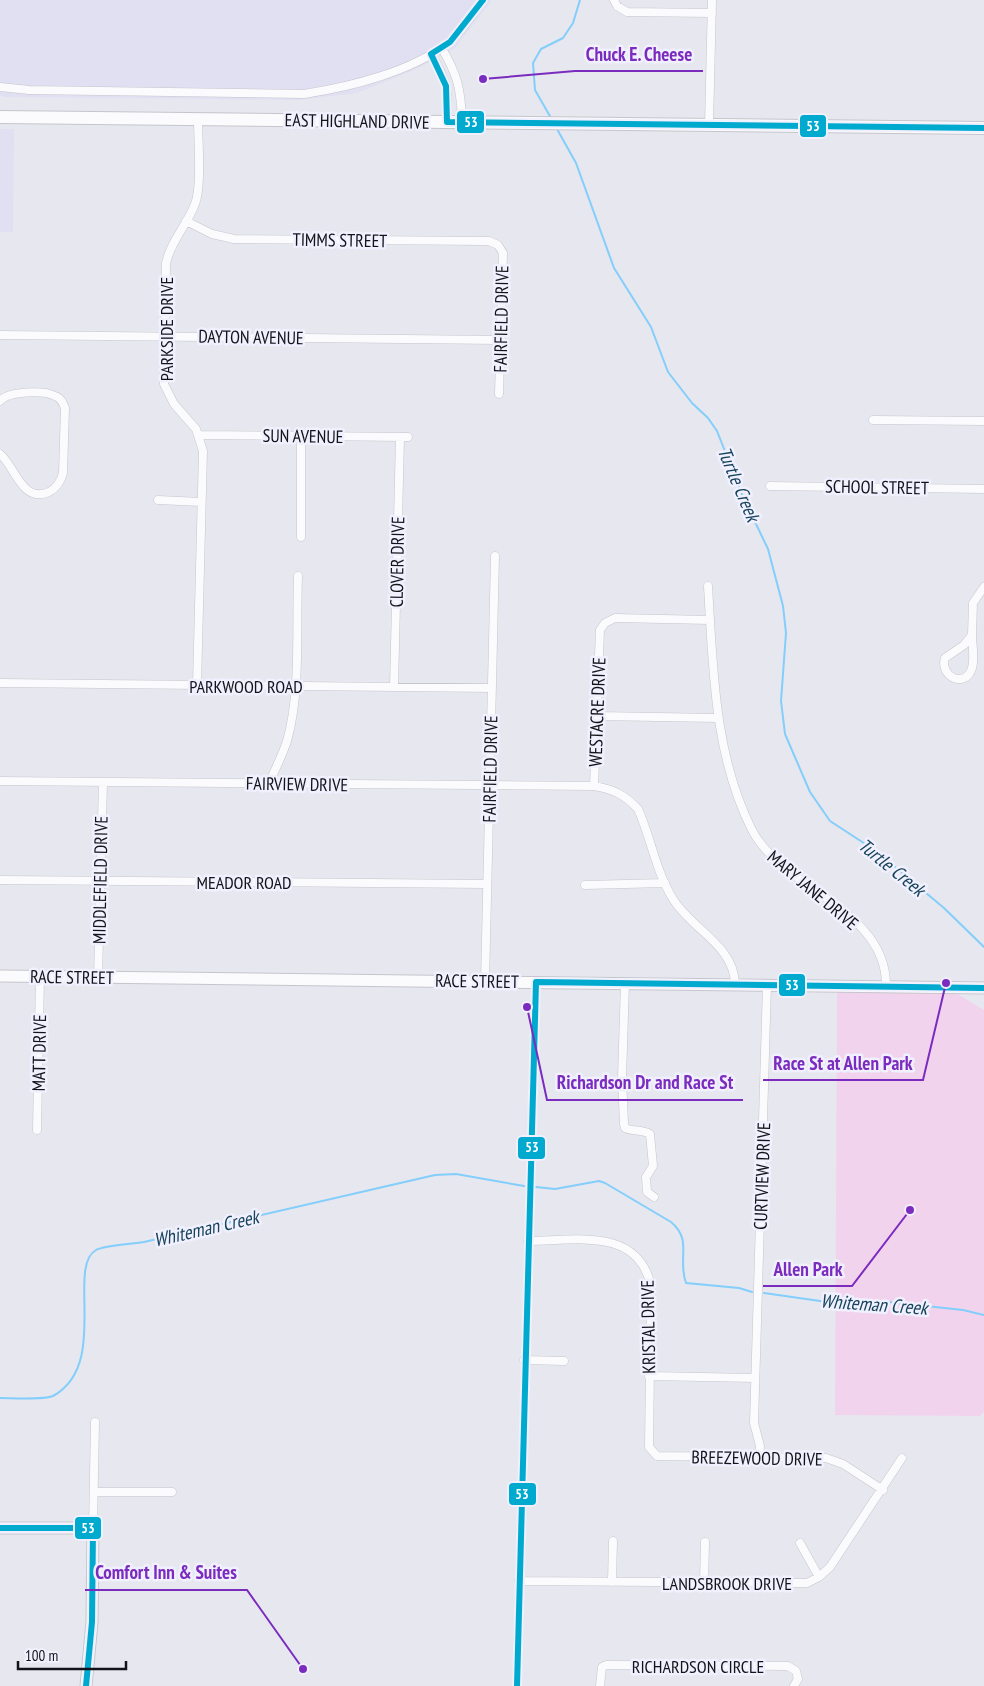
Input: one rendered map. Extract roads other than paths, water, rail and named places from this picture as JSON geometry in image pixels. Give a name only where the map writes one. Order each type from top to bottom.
[{"type":"main road","name":"EAST HIGHLAND DRIVE","points":[[0,116],[984,128]]},
{"type":"street","points":[[0,86],[29,90],[304,94],[343,88],[371,80],[431,54],[450,42],[483,0]]},
{"type":"street","points":[[710,125],[712,0]]},
{"type":"street","points":[[615,3],[626,12],[712,13]]},
{"type":"street","points":[[441,47],[455,70],[461,90],[462,122]]},
{"type":"street","points":[[431,54],[443,74],[447,87],[447,122]]},
{"type":"street","name":"PARKSIDE DRIVE","points":[[197,685],[203,451],[199,435],[166,392],[164,384],[166,263],[172,245],[198,194],[198,119]]},
{"type":"street","name":"TIMMS STREET","points":[[186,220],[212,234],[234,239],[489,241],[498,245]]},
{"type":"street","name":"FAIRFIELD DRIVE","points":[[498,245],[503,253],[499,394]]},
{"type":"street","name":"DAYTON AVENUE","points":[[0,335],[501,340]]},
{"type":"street","points":[[0,401],[14,393],[49,394],[62,401],[65,408],[63,473],[61,480],[55,488],[46,493],[33,492],[22,486],[0,454]]},
{"type":"street","points":[[873,420],[984,421]]},
{"type":"street","name":"SUN AVENUE","points":[[199,435],[404,437]]},
{"type":"street","points":[[301,436],[301,537]]},
{"type":"street","name":"CLOVER DRIVE","points":[[394,687],[404,437]]},
{"type":"street","name":"SCHOOL STREET","points":[[770,486],[984,488]]},
{"type":"street","points":[[158,500],[201,502]]},
{"type":"street","name":"FAIRFIELD DRIVE","points":[[485,982],[495,556]]},
{"type":"street","points":[[269,784],[287,740],[295,686],[298,576]]},
{"type":"street","name":"MARY JANE DRIVE","points":[[708,586],[718,718],[729,766],[749,824],[760,844],[783,866],[834,904],[875,943],[884,967],[886,986]]},
{"type":"street","points":[[972,635],[964,645],[945,658],[946,672],[953,678],[962,679],[969,675],[972,667],[973,604],[983,588]]},
{"type":"street","name":"WESTACRE DRIVE","points":[[710,620],[615,618],[605,623],[600,630],[594,786],[613,790],[631,802],[638,810],[665,883],[674,901],[728,956],[735,984]]},
{"type":"street","name":"PARKWOOD ROAD","points":[[0,683],[492,688]]},
{"type":"street","points":[[597,716],[718,718]]},
{"type":"street","name":"FAIRVIEW DRIVE","points":[[0,781],[594,786]]},
{"type":"street","name":"MIDDLEFIELD DRIVE","points":[[98,977],[103,782]]},
{"type":"street","name":"MEADOR ROAD","points":[[0,880],[487,884]]},
{"type":"street","points":[[585,885],[665,883]]},
{"type":"street","name":"RACE STREET","points":[[0,976],[984,988]]},
{"type":"street","name":"MATT DRIVE","points":[[38,1130],[40,977]]},
{"type":"street","points":[[517,1686],[524,1360],[536,982]]},
{"type":"street","points":[[625,983],[622,1078],[624,1124],[625,1128],[629,1130],[643,1130],[650,1134],[653,1166],[646,1177],[647,1192],[654,1197]]},
{"type":"street","name":"CURTVIEW DRIVE","points":[[759,1456],[760,1446],[754,1424],[767,985]]},
{"type":"street","name":"KRISTAL DRIVE","points":[[528,1241],[606,1241],[624,1246],[635,1255],[646,1269],[651,1286],[649,1376],[650,1447],[653,1453]]},
{"type":"street","points":[[524,1360],[564,1361]]},
{"type":"street","points":[[649,1376],[755,1378]]},
{"type":"street","points":[[86,1686],[92,1622],[95,1422]]},
{"type":"street","name":"BREEZEWOOD DRIVE","points":[[653,1453],[659,1457],[759,1456],[831,1459],[843,1464],[883,1490]]},
{"type":"street","points":[[800,1542],[819,1577],[830,1567],[883,1490],[902,1458]]},
{"type":"street","points":[[94,1492],[172,1492]]},
{"type":"street","points":[[0,1528],[93,1528]]},
{"type":"street","points":[[612,1582],[613,1541]]},
{"type":"street","points":[[704,1583],[705,1542]]},
{"type":"street","name":"LANDSBROOK DRIVE","points":[[519,1581],[798,1584],[819,1577]]},
{"type":"street","name":"RICHARDSON CIRCLE","points":[[600,1686],[600,1673],[602,1667],[606,1664],[788,1666],[796,1671],[798,1679],[794,1686]]},
{"type":"waterway","name":"Turtle Creek","points":[[551,118],[535,90],[533,63],[541,49],[563,38],[573,23],[580,0]]},
{"type":"waterway","name":"Turtle Creek","points":[[557,129],[576,163],[614,268],[651,327],[668,372],[717,431],[743,497],[768,549],[783,606],[786,633],[781,701],[785,734],[810,792],[830,821],[876,851],[944,908],[984,947]]},
{"type":"waterway","name":"Whiteman Creek","points":[[0,1398],[49,1397],[53,1396],[70,1382],[80,1362],[84,1341],[84,1295],[88,1260],[100,1248],[144,1242],[435,1175],[456,1174],[524,1186]]},
{"type":"waterway","name":"Whiteman Creek","points":[[536,1187],[555,1189],[599,1181],[605,1183],[671,1222],[678,1229],[683,1243],[683,1266],[686,1283],[739,1288],[752,1292]]},
{"type":"waterway","name":"Whiteman Creek","points":[[764,1293],[848,1305],[879,1301],[963,1310],[984,1315]]},
{"type":"place","name":"Chuck E. Cheese","points":[[483,79]]},
{"type":"place","name":"Race St at Allen Park","points":[[946,983]]},
{"type":"place","name":"Richardson Dr and Race St","points":[[527,1007]]},
{"type":"place","name":"Allen Park","points":[[910,1210]]},
{"type":"place","name":"Comfort Inn & Suites","points":[[303,1669]]}]
